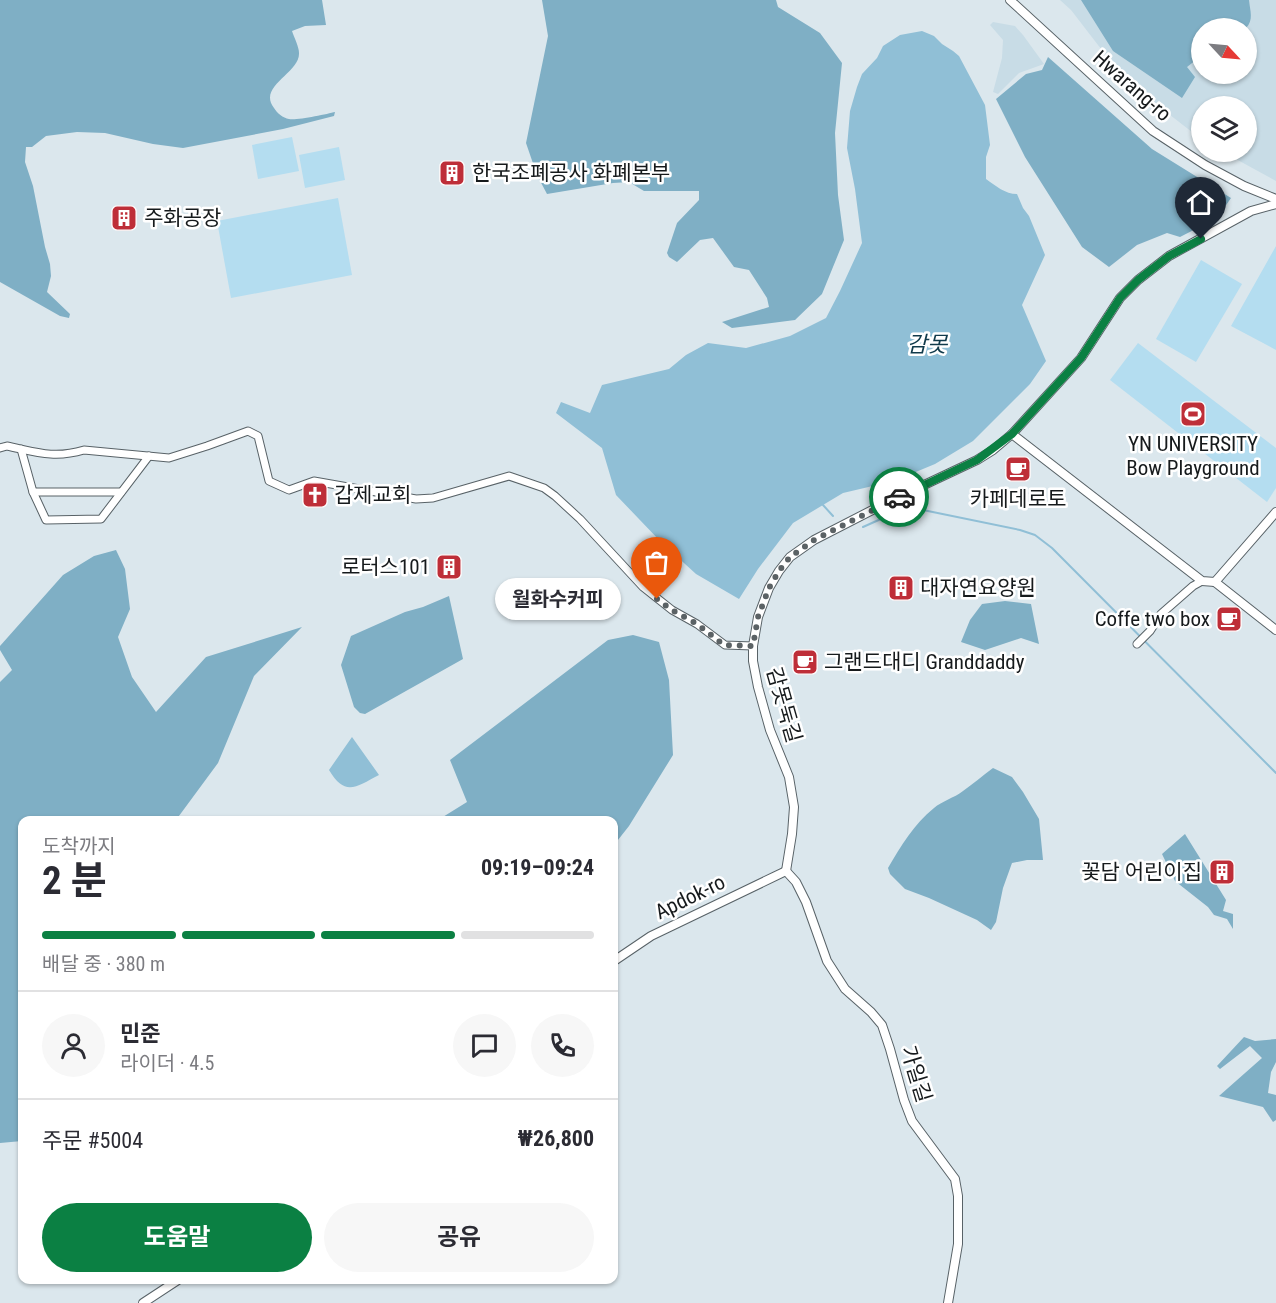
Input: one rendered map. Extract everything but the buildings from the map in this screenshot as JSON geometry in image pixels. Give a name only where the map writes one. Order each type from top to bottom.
[{"type":"street","name":"Hwarang-ro","points":[[1010,0],[1154,131],[1205,165],[1244,186],[1276,199]]},
{"type":"street","name":"감못둑길","points":[[786,871],[794,807],[789,777],[770,730],[753,661],[758,617],[769,588],[779,571],[790,557],[814,540],[977,460],[1012,434],[1081,358],[1120,298],[1138,280],[1170,256],[1251,211],[1276,204]]},
{"type":"street","points":[[0,448],[21,449],[52,456],[84,450],[169,458],[248,431],[258,436],[269,481],[289,490],[314,481],[416,500],[433,498],[509,476],[544,488],[555,496],[580,519],[643,587],[672,610],[697,624],[724,645],[753,646]]},
{"type":"street","points":[[1012,434],[1202,581],[1215,582],[1276,630]]},
{"type":"street","points":[[21,449],[33,492],[46,520],[101,519],[149,456]]},
{"type":"street","points":[[33,492],[121,492]]},
{"type":"street","points":[[1215,582],[1276,512]]},
{"type":"street","points":[[1137,644],[1150,631],[1161,614],[1202,581]]},
{"type":"street","name":"Apdok-ro","points":[[618,958],[651,936],[786,871]]},
{"type":"street","name":"가일길","points":[[786,871],[796,882],[806,902],[827,961],[845,989],[882,1025],[912,1121],[955,1179],[958,1196],[958,1244],[948,1303]]},
{"type":"street","points":[[143,1303],[172,1284]]},
{"type":"shaded area","points":[[0,0],[322,0],[326,25],[305,26],[292,31],[299,51],[298,60],[275,86],[270,100],[277,112],[287,118],[304,118],[335,112],[334,116],[283,129],[183,148],[105,133],[77,132],[46,136],[32,147],[26,147],[25,162],[33,186],[50,264],[51,276],[47,292],[70,314],[69,318],[60,316],[0,282]]},
{"type":"shaded area","points":[[542,0],[776,0],[778,7],[820,33],[842,63],[835,133],[838,195],[844,240],[822,294],[795,320],[732,328],[722,322],[769,307],[767,298],[749,270],[734,267],[713,238],[700,240],[677,262],[669,257],[667,253],[677,223],[699,200],[699,191],[644,191],[629,182],[547,194],[537,175],[526,143],[548,36]]},
{"type":"shaded area","points":[[1060,0],[1276,0],[1276,181],[1241,162],[1257,162],[1257,96],[1191,96],[1191,131],[1125,80],[1071,10]]},
{"type":"shaded area","points":[[1081,0],[1249,0],[1251,18],[1191,18],[1191,64],[1187,67],[1191,72],[1191,83],[1182,98],[1113,51]]},
{"type":"shaded area","points":[[993,22],[1015,26],[1044,64],[1019,73],[998,94],[993,92],[1002,58],[1003,40],[990,25]]},
{"type":"shaded area","points":[[1048,57],[1152,149],[1231,198],[1217,218],[1180,237],[1167,233],[1137,245],[1109,267],[1082,247],[1025,157],[996,99],[1026,74],[1042,70]]},
{"type":"shaded area","points":[[292,137],[299,171],[258,179],[252,145]]},
{"type":"shaded area","points":[[339,147],[345,180],[305,188],[299,155]]},
{"type":"shaded area","points":[[338,198],[352,275],[231,298],[217,221]]},
{"type":"shaded area","points":[[1276,246],[1276,350],[1231,326]]},
{"type":"shaded area","points":[[1201,260],[1242,284],[1196,362],[1156,339]]},
{"type":"shaded area","name":"YN UNIVERSITY Bow Playground","points":[[1138,343],[1276,448],[1276,488],[1267,502],[1110,380]]},
{"type":"shaded area","points":[[116,550],[125,569],[130,609],[118,637],[132,677],[156,712],[206,657],[302,627],[254,676],[218,763],[179,816],[18,816],[18,1141],[0,1143],[0,682],[12,670],[0,646],[63,575],[94,556]]},
{"type":"shaded area","points":[[449,596],[463,659],[365,714],[360,713],[354,707],[341,665],[351,636],[405,612]]},
{"type":"shaded area","points":[[1005,601],[1031,604],[1039,644],[1021,638],[985,650],[961,642],[970,620],[982,604]]},
{"type":"shaded area","points":[[633,635],[659,642],[669,680],[673,755],[618,840],[618,816],[444,816],[467,802],[450,760],[608,640]]},
{"type":"shaded area","points":[[993,768],[1012,777],[1039,819],[1043,860],[1012,863],[1003,888],[996,922],[991,930],[977,920],[905,889],[890,874],[888,868],[908,836],[927,814]]},
{"type":"shaded area","points":[[1185,834],[1226,900],[1223,911],[1233,914],[1233,929],[1227,919],[1214,915],[1208,907],[1175,881],[1162,854]]},
{"type":"shaded area","points":[[1244,1037],[1255,1041],[1276,1039],[1276,1062],[1271,1072],[1268,1093],[1276,1095],[1276,1120],[1273,1122],[1263,1107],[1219,1096],[1262,1058],[1250,1046],[1220,1069],[1217,1066]]},
{"type":"water","name":"감못","points":[[922,31],[934,36],[959,56],[985,105],[990,145],[986,157],[986,179],[1005,191],[1017,194],[1045,255],[1022,305],[1046,361],[1030,384],[973,441],[935,464],[894,481],[843,493],[793,523],[758,569],[739,599],[696,574],[661,542],[616,495],[602,448],[556,413],[561,402],[590,413],[602,385],[669,369],[686,355],[708,343],[746,348],[790,336],[826,318],[862,243],[847,148],[850,111],[857,87],[862,74],[877,58],[883,46],[900,35]]},
{"type":"water","points":[[352,737],[379,775],[357,786],[346,787],[340,784],[329,770]]},
{"type":"waterway","points":[[823,505],[833,516]]},
{"type":"waterway","points":[[863,527],[901,510],[911,509],[1020,530],[1035,535],[1052,548],[1276,773]]},
{"type":"way so far","points":[[657,599],[697,624],[724,645],[753,646],[758,617],[769,588],[790,557],[814,540],[899,497]]},
{"type":"place","name":"한국조폐공사 화폐본부","points":[[452,173]]},
{"type":"place","name":"주화공장","points":[[124,218]]},
{"type":"place","name":"YN UNIVERSITY Bow Playground","points":[[1193,414]]},
{"type":"place","name":"카페데로토","points":[[1018,469]]},
{"type":"place","name":"갑제교회","points":[[315,495]]},
{"type":"place","name":"로터스101","points":[[449,567]]},
{"type":"place","name":"대자연요양원","points":[[901,588]]},
{"type":"place","name":"월화수커피","points":[[657,599]]},
{"type":"place","name":"Coffe two box","points":[[1229,619]]},
{"type":"place","name":"그랜드대디 Granddaddy","points":[[805,662]]},
{"type":"place","name":"꽃담 어린이집","points":[[1222,872]]},
{"type":"route","points":[[899,497],[977,460],[1012,434],[1081,358],[1120,298],[1138,280],[1169,256],[1201,239]]}]
